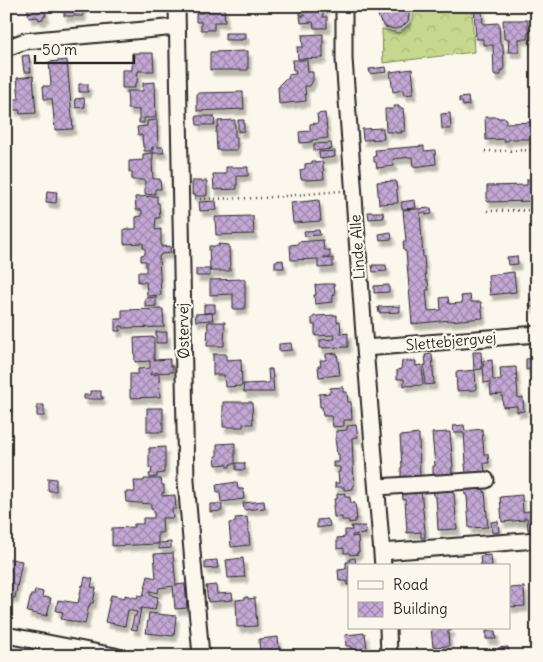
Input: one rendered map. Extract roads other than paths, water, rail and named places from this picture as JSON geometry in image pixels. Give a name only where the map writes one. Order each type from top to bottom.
[{"type":"street","name":"Østervej","points":[[177,6],[186,481],[201,656]]},
{"type":"street","name":"Linde Alle","points":[[344,6],[344,60],[364,348],[383,559]]},
{"type":"street","points":[[6,48],[24,41],[177,27]]},
{"type":"street","name":"Slettebjergvej","points":[[364,348],[537,334]]},
{"type":"street","points":[[377,487],[486,480]]},
{"type":"street","points":[[383,559],[537,540]]},
{"type":"street","points":[[388,630],[389,656]]},
{"type":"street","points":[[6,635],[114,656]]}]
